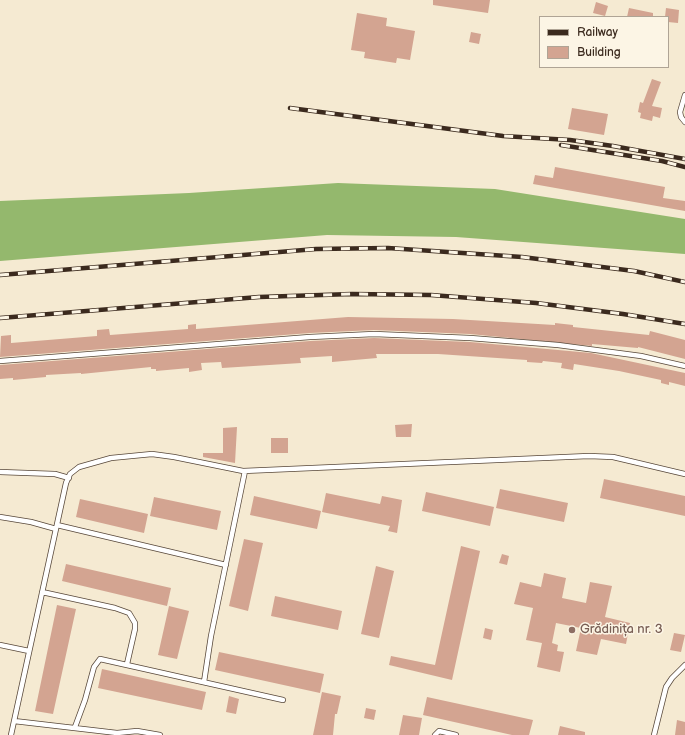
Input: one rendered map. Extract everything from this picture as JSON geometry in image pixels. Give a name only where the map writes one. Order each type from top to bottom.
[{"type":"lane","points":[[685,95],[680,112],[681,117],[685,122]]},
{"type":"lane","points":[[0,362],[310,337],[374,334],[470,338],[558,345],[641,356],[685,366]]},
{"type":"lane","points":[[11,735],[56,527],[69,478],[79,467],[111,458],[152,454],[245,471],[589,456],[613,457],[685,474]]},
{"type":"lane","points":[[204,682],[245,471]]},
{"type":"lane","points":[[0,472],[55,474],[69,478]]},
{"type":"lane","points":[[0,517],[56,527],[226,565]]},
{"type":"lane","points":[[42,592],[115,608],[129,613],[135,623],[135,629],[127,664]]},
{"type":"lane","points":[[0,645],[29,651]]},
{"type":"lane","points":[[75,727],[85,700],[94,667],[97,661],[104,659],[283,700]]},
{"type":"lane","points":[[654,735],[666,687],[672,678],[685,665]]},
{"type":"lane","points":[[14,721],[117,733],[137,731],[160,735]]},
{"type":"lane","points":[[435,735],[439,731],[456,735]]},
{"type":"green space","points":[[338,183],[495,189],[685,219],[685,254],[456,237],[327,235],[0,261],[0,201],[189,193]]},
{"type":"building","points":[[433,0],[490,0],[488,13],[433,5]]},
{"type":"building","points":[[596,2],[608,6],[605,16],[593,13]]},
{"type":"building","points":[[629,8],[653,13],[653,16],[627,16]]},
{"type":"building","points":[[666,8],[679,10],[678,23],[669,22],[669,16],[665,16]]},
{"type":"building","points":[[357,13],[387,18],[386,26],[415,31],[410,60],[397,58],[396,63],[364,58],[365,52],[351,50]]},
{"type":"building","points":[[471,32],[481,34],[479,44],[469,42]]},
{"type":"building","points":[[652,79],[661,82],[652,106],[662,108],[660,118],[653,116],[652,121],[640,118],[641,113],[638,112],[640,102],[643,103]]},
{"type":"building","points":[[572,108],[608,114],[604,135],[568,129]]},
{"type":"building","points":[[555,167],[665,187],[663,198],[685,201],[685,211],[533,184],[535,175],[553,178]]},
{"type":"building","points":[[348,317],[453,319],[555,325],[555,323],[573,325],[573,327],[649,335],[650,331],[685,340],[685,359],[638,347],[592,344],[592,346],[470,334],[374,330],[310,333],[0,357],[1,336],[11,335],[11,343],[97,336],[97,330],[109,329],[110,335],[188,329],[188,325],[196,324],[196,329]]},
{"type":"building","points":[[374,338],[470,342],[591,353],[685,373],[685,386],[669,382],[669,385],[661,383],[661,380],[619,371],[574,364],[573,370],[561,368],[562,363],[543,361],[542,363],[527,362],[527,360],[438,354],[376,354],[377,358],[332,362],[332,356],[300,358],[301,363],[222,368],[221,362],[201,363],[202,370],[189,372],[189,368],[156,371],[156,369],[151,369],[151,367],[81,374],[46,375],[46,377],[13,380],[13,378],[0,379],[0,365],[310,341]]},
{"type":"building","points":[[412,424],[411,437],[396,437],[395,425]]},
{"type":"building","points":[[237,427],[235,463],[203,457],[203,453],[223,453],[223,428]]},
{"type":"building","points":[[271,438],[288,438],[288,453],[271,453]]},
{"type":"building","points":[[604,479],[685,496],[685,516],[600,498]]},
{"type":"building","points":[[500,489],[568,503],[564,522],[496,508]]},
{"type":"building","points":[[426,492],[494,507],[490,526],[422,511]]},
{"type":"building","points":[[326,493],[380,504],[382,496],[402,500],[397,533],[388,531],[390,526],[322,512]]},
{"type":"building","points":[[254,496],[321,511],[317,529],[250,515]]},
{"type":"building","points":[[154,497],[221,511],[217,530],[150,516]]},
{"type":"building","points":[[80,499],[148,514],[144,533],[76,517]]},
{"type":"building","points":[[244,539],[263,543],[248,611],[229,606]]},
{"type":"building","points":[[461,546],[480,551],[452,680],[389,665],[391,656],[435,665]]},
{"type":"building","points":[[502,554],[509,556],[507,565],[499,563]]},
{"type":"building","points":[[66,564],[171,588],[167,606],[62,581]]},
{"type":"building","points":[[376,566],[394,571],[379,638],[361,634]]},
{"type":"building","points":[[544,573],[566,578],[562,598],[586,603],[590,582],[612,586],[605,617],[630,623],[626,644],[601,639],[597,655],[576,651],[581,628],[556,623],[552,643],[558,645],[557,651],[564,652],[560,672],[537,667],[542,643],[526,640],[533,608],[514,604],[520,582],[541,587]]},
{"type":"building","points":[[275,596],[342,611],[338,630],[271,616]]},
{"type":"building","points":[[57,605],[76,609],[53,714],[35,711]]},
{"type":"building","points":[[169,606],[189,611],[177,659],[158,655]]},
{"type":"building","points":[[485,628],[493,630],[491,640],[483,638]]},
{"type":"building","points":[[674,633],[685,635],[681,652],[670,650]]},
{"type":"building","points":[[219,652],[324,674],[320,693],[215,670]]},
{"type":"building","points":[[102,669],[206,692],[202,710],[98,688]]},
{"type":"building","points":[[322,692],[341,696],[337,714],[335,714],[333,735],[313,735]]},
{"type":"building","points":[[229,696],[239,699],[236,714],[226,712]]},
{"type":"building","points":[[427,697],[533,720],[529,735],[512,735],[423,715]]},
{"type":"building","points":[[366,708],[376,710],[374,720],[364,718]]},
{"type":"building","points":[[403,715],[422,718],[419,735],[399,735]]},
{"type":"building","points":[[677,720],[685,722],[685,735],[675,735]]},
{"type":"building","points":[[560,726],[585,732],[585,735],[558,735]]},
{"type":"railway","points":[[290,108],[503,136],[570,140],[685,159]]},
{"type":"railway","points":[[561,145],[662,161],[685,167]]},
{"type":"railway","points":[[0,275],[316,249],[388,248],[522,257],[634,271],[685,282]]},
{"type":"railway","points":[[0,318],[259,297],[352,294],[431,295],[536,303],[623,314],[685,324]]},
{"type":"place","name":"Grădinița nr. 3","points":[[572,630]]}]
